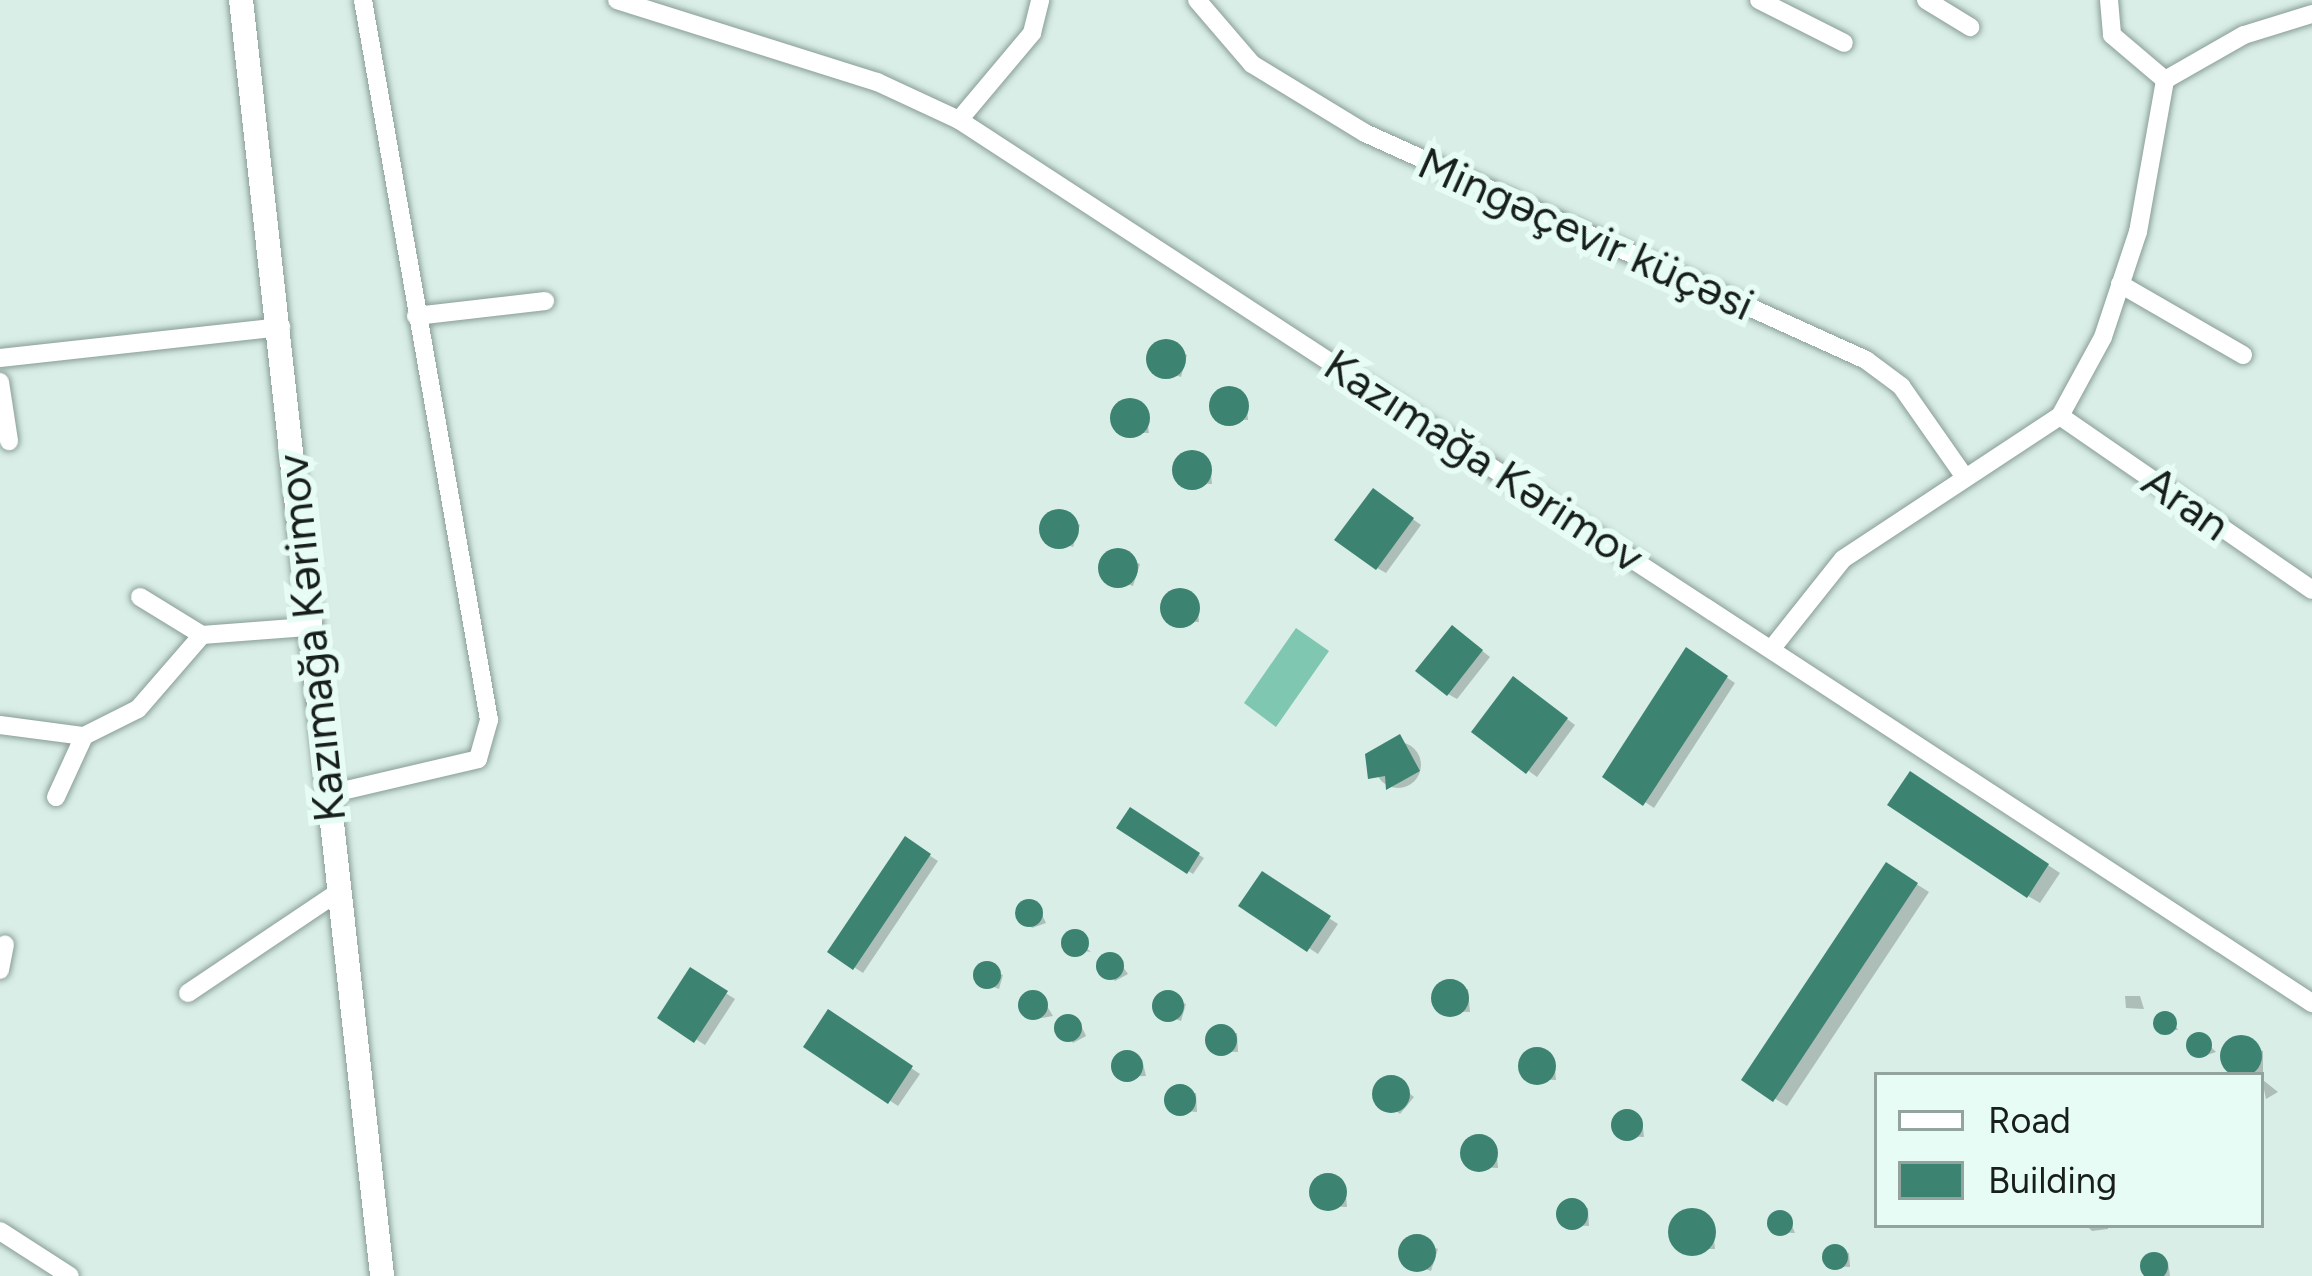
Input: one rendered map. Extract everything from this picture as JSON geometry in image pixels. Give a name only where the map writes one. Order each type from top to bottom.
[{"type":"street","name":"Kazımağa Kərimov","points":[[241,0],[281,327],[307,627],[382,1276]]},
{"type":"street","points":[[325,795],[478,759],[488,746],[363,0]]},
{"type":"street","name":"Kazımağa Kərimov","points":[[617,0],[649,5],[877,82],[959,120],[2312,1003]]},
{"type":"street","points":[[959,120],[1032,33],[1040,0]]},
{"type":"street","name":"Mingəçevir küçəsi","points":[[1197,0],[1252,64],[1366,133],[1866,360],[1901,386],[1964,476]]},
{"type":"street","points":[[1759,0],[1844,43]]},
{"type":"street","points":[[1926,0],[1970,27]]},
{"type":"street","points":[[2109,0],[2111,35],[2165,80]]},
{"type":"street","points":[[1773,647],[1843,559],[2060,416],[2120,284],[2165,80],[2244,35],[2312,14]]},
{"type":"street","points":[[2120,284],[2243,355]]},
{"type":"street","points":[[416,316],[545,302]]},
{"type":"street","points":[[0,358],[281,327]]},
{"type":"street","points":[[0,382],[9,441]]},
{"type":"street","name":"Aran","points":[[2060,416],[2312,590]]},
{"type":"street","points":[[140,597],[202,635],[307,627]]},
{"type":"street","points":[[56,797],[84,736],[151,698],[202,635]]},
{"type":"street","points":[[0,725],[84,736]]},
{"type":"street","points":[[188,993],[337,893]]},
{"type":"street","points":[[0,970],[4,944]]},
{"type":"street","points":[[0,1231],[70,1276]]},
{"type":"shaded area","points":[[1296,628],[1329,651],[1276,727],[1244,703]]},
{"type":"building","points":[[1166,339],[1180,345],[1186,359],[1180,373],[1166,379],[1152,373],[1146,359],[1152,345]]},
{"type":"building","points":[[1229,386],[1243,392],[1249,406],[1243,420],[1229,426],[1215,420],[1209,406],[1215,392]]},
{"type":"building","points":[[1130,398],[1144,404],[1150,418],[1144,432],[1130,438],[1116,432],[1110,418],[1116,404]]},
{"type":"building","points":[[1192,450],[1206,456],[1212,470],[1206,484],[1192,490],[1178,484],[1172,470],[1178,456]]},
{"type":"building","points":[[1373,488],[1414,518],[1376,570],[1334,540]]},
{"type":"building","points":[[1059,509],[1073,515],[1079,529],[1073,543],[1059,549],[1045,543],[1039,529],[1045,515]]},
{"type":"building","points":[[1118,548],[1132,554],[1138,568],[1132,582],[1118,588],[1104,582],[1098,568],[1104,554]]},
{"type":"building","points":[[1180,588],[1194,594],[1200,608],[1194,622],[1180,628],[1166,622],[1160,608],[1166,594]]},
{"type":"building","points":[[1452,625],[1483,650],[1447,696],[1415,671]]},
{"type":"building","points":[[1686,647],[1728,676],[1643,806],[1602,777]]},
{"type":"building","points":[[1513,676],[1568,718],[1526,774],[1471,732]]},
{"type":"building","points":[[1400,734],[1420,771],[1386,790],[1385,776],[1368,779],[1365,754]]},
{"type":"building","points":[[1910,771],[2049,864],[2027,898],[1887,805]]},
{"type":"building","points":[[1130,807],[1200,853],[1187,874],[1116,828]]},
{"type":"building","points":[[905,836],[931,854],[853,970],[827,952]]},
{"type":"building","points":[[1886,862],[1918,883],[1773,1102],[1741,1080]]},
{"type":"building","points":[[1262,871],[1331,916],[1307,952],[1238,906]]},
{"type":"building","points":[[1029,899],[1039,903],[1043,913],[1039,923],[1029,927],[1019,923],[1015,913],[1019,903]]},
{"type":"building","points":[[1075,929],[1085,933],[1089,943],[1085,953],[1075,957],[1065,953],[1061,943],[1065,933]]},
{"type":"building","points":[[1110,952],[1120,956],[1124,966],[1120,976],[1110,980],[1100,976],[1096,966],[1100,956]]},
{"type":"building","points":[[987,961],[997,965],[1001,975],[997,985],[987,989],[977,985],[973,975],[977,965]]},
{"type":"building","points":[[690,967],[728,991],[694,1043],[657,1018]]},
{"type":"building","points":[[1450,979],[1464,984],[1469,998],[1464,1012],[1450,1017],[1436,1012],[1431,998],[1436,984]]},
{"type":"building","points":[[1033,990],[1048,1005],[1033,1020],[1018,1005]]},
{"type":"building","points":[[1168,990],[1179,995],[1184,1006],[1179,1017],[1168,1022],[1157,1017],[1152,1006],[1157,995]]},
{"type":"building","points":[[828,1009],[913,1066],[888,1104],[803,1047]]},
{"type":"building","points":[[2165,1011],[2174,1014],[2174,1032],[2165,1035],[2156,1032],[2153,1023],[2156,1014]]},
{"type":"building","points":[[1068,1014],[1078,1018],[1082,1028],[1078,1038],[1068,1042],[1058,1038],[1054,1028],[1058,1018]]},
{"type":"building","points":[[1221,1024],[1232,1029],[1237,1040],[1232,1051],[1221,1056],[1210,1051],[1205,1040],[1210,1029]]},
{"type":"building","points":[[2199,1032],[2212,1045],[2199,1058],[2186,1045]]},
{"type":"building","points":[[2233,1037],[2249,1037],[2262,1056],[2254,1072],[2228,1072],[2222,1064],[2222,1048]]},
{"type":"building","points":[[1537,1047],[1551,1052],[1556,1066],[1551,1080],[1537,1085],[1523,1080],[1518,1066],[1523,1052]]},
{"type":"building","points":[[1127,1050],[1138,1055],[1143,1066],[1138,1077],[1127,1082],[1116,1077],[1111,1066],[1116,1055]]},
{"type":"building","points":[[1391,1075],[1405,1080],[1410,1094],[1405,1108],[1391,1113],[1377,1108],[1372,1094],[1377,1080]]},
{"type":"building","points":[[1180,1084],[1191,1089],[1196,1100],[1191,1111],[1180,1116],[1169,1111],[1164,1100],[1169,1089]]},
{"type":"building","points":[[1627,1109],[1638,1114],[1643,1125],[1638,1136],[1627,1141],[1616,1136],[1611,1125],[1616,1114]]},
{"type":"building","points":[[1479,1134],[1493,1139],[1498,1153],[1493,1167],[1479,1172],[1465,1167],[1460,1153],[1465,1139]]},
{"type":"building","points":[[1328,1173],[1342,1178],[1347,1192],[1342,1206],[1328,1211],[1314,1206],[1309,1192],[1314,1178]]},
{"type":"building","points":[[1572,1198],[1583,1203],[1588,1214],[1583,1225],[1572,1230],[1561,1225],[1556,1214],[1561,1203]]},
{"type":"building","points":[[1692,1208],[1709,1215],[1716,1232],[1709,1249],[1692,1256],[1675,1249],[1668,1232],[1675,1215]]},
{"type":"building","points":[[1780,1210],[1793,1223],[1780,1236],[1767,1223]]},
{"type":"building","points":[[1417,1234],[1431,1239],[1436,1253],[1431,1267],[1417,1272],[1403,1267],[1398,1253],[1403,1239]]},
{"type":"building","points":[[1835,1244],[1848,1257],[1835,1270],[1822,1257]]},
{"type":"building","points":[[2148,1253],[2160,1253],[2167,1260],[2163,1277],[2145,1277],[2141,1272],[2141,1260]]}]
